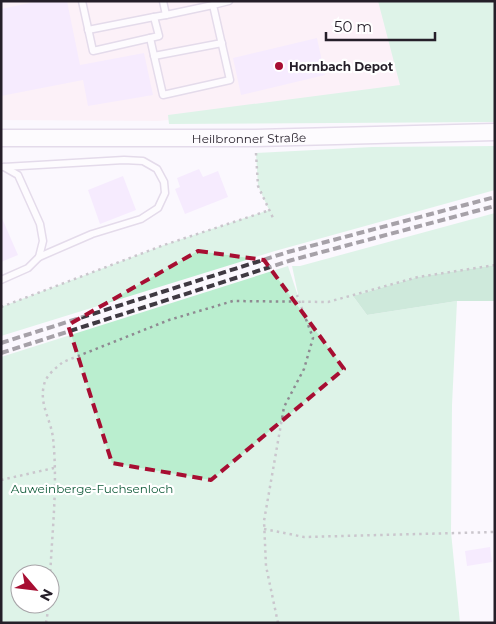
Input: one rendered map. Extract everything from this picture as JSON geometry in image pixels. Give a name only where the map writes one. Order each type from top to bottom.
[{"type":"street","name":"Heilbronner Straße","points":[[1,138],[256,138],[495,132]]},
{"type":"lane","points":[[82,1],[93,51],[159,36],[154,17]]},
{"type":"lane","points":[[162,1],[166,15]]},
{"type":"lane","points":[[88,30],[229,1]]},
{"type":"lane","points":[[150,38],[163,95],[230,80],[213,5]]},
{"type":"lane","points":[[154,56],[222,43]]},
{"type":"lane","points":[[1,280],[28,268],[39,257],[92,234],[141,219],[158,208],[165,193],[164,182],[157,170],[143,162],[124,160],[3,167]]},
{"type":"lane","points":[[3,167],[18,175],[40,224],[42,241],[39,257]]},
{"type":"path","points":[[256,138],[258,186],[274,220]]},
{"type":"path","points":[[1,307],[164,245],[270,210]]},
{"type":"path","points":[[51,564],[54,468],[53,436],[45,410],[43,394],[44,384],[50,373],[63,362],[169,320],[233,301],[328,302],[418,277],[495,265]]},
{"type":"path","points":[[278,623],[266,566],[264,529],[275,451],[284,407],[304,370],[313,338],[297,295]]},
{"type":"path","points":[[1,480],[54,468]]},
{"type":"path","points":[[264,529],[304,537],[495,532]]},
{"type":"highlighted area","points":[[198,251],[264,260],[344,369],[211,480],[112,463],[68,325]]},
{"type":"shaded area","points":[[1,1],[495,1],[495,99],[283,108],[158,121],[1,120]]},
{"type":"green space","points":[[378,1],[495,1],[495,122],[169,124],[168,115],[400,85]]},
{"type":"green space","points":[[495,146],[495,190],[275,251],[1,336],[1,307],[164,245],[269,210],[258,186],[256,153],[372,147]]},
{"type":"green space","name":"Auweinberge-Fuchsenloch","points":[[495,213],[495,265],[418,277],[353,296],[367,315],[457,301],[452,405],[451,532],[460,623],[1,623],[1,357],[288,266],[299,299],[292,266],[300,266]]},
{"type":"green space","points":[[495,265],[495,301],[457,301],[367,315],[353,296],[418,277]]},
{"type":"building","points":[[39,1],[67,1],[80,65],[144,53],[153,95],[88,106],[83,80],[1,96],[1,9]]},
{"type":"building","name":"Hornbach Depot","points":[[317,38],[325,75],[241,95],[233,58]]},
{"type":"building","points":[[199,169],[203,177],[218,171],[228,197],[185,214],[175,189],[180,187],[177,178]]},
{"type":"building","points":[[123,176],[136,210],[100,224],[88,190]]},
{"type":"building","points":[[1,216],[18,255],[1,262]]},
{"type":"building","points":[[490,547],[492,562],[467,566],[465,551]]},
{"type":"railway","points":[[1,343],[288,252],[495,197]]},
{"type":"railway","points":[[1,353],[292,260],[495,206]]},
{"type":"place","name":"Hornbach Depot","points":[[279,66]]}]
